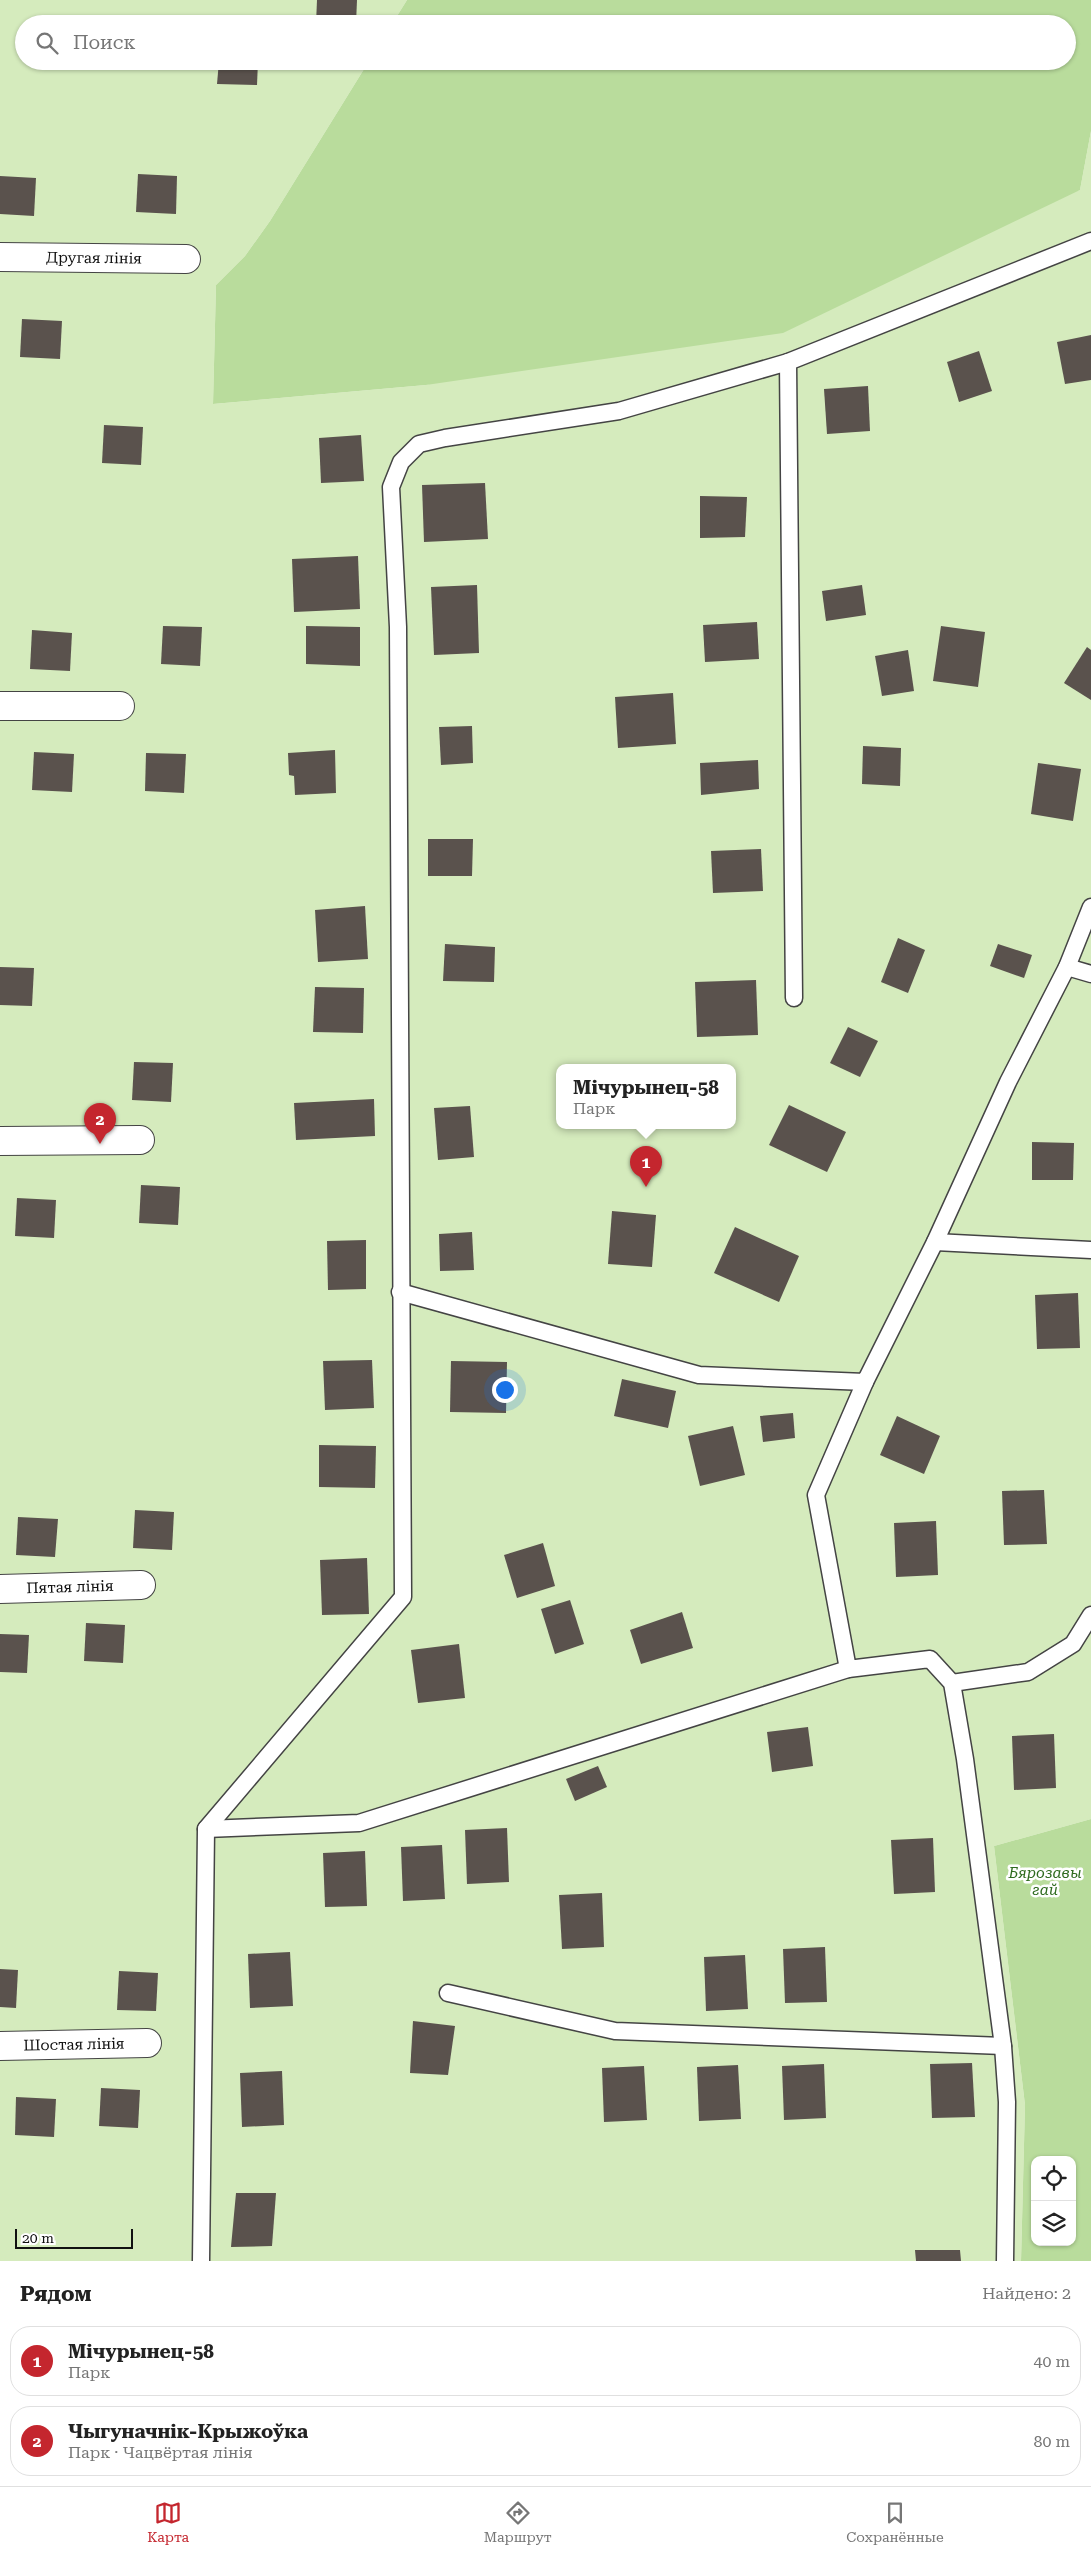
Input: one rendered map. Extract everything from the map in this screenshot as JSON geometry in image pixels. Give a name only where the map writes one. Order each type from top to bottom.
[{"type":"street","name":"Другая лінія","points":[[0,257],[186,259]]},
{"type":"street","points":[[0,706],[120,706]]},
{"type":"street","points":[[0,1141],[140,1140]]},
{"type":"street","name":"Пятая лінія","points":[[0,1589],[141,1585]]},
{"type":"street","name":"Шостая лінія","points":[[0,2046],[147,2044]]},
{"type":"lane","points":[[201,2261],[206,1829],[403,1597],[398,628],[390,487],[401,462],[419,444],[445,438],[619,411],[788,362],[1091,240]]},
{"type":"lane","points":[[788,362],[794,998]]},
{"type":"lane","points":[[848,1669],[816,1494],[865,1382],[935,1242],[1008,1082],[1067,967],[1091,907]]},
{"type":"lane","points":[[1067,967],[1091,974]]},
{"type":"lane","points":[[935,1242],[1091,1250]]},
{"type":"lane","points":[[400,1292],[699,1375],[865,1382]]},
{"type":"lane","points":[[952,1683],[1028,1672],[1073,1644],[1091,1614]]},
{"type":"lane","points":[[206,1829],[359,1823],[848,1669],[930,1658],[952,1683],[965,1759],[1003,2046],[1007,2102],[1005,2261]]},
{"type":"lane","points":[[448,1994],[615,2031],[1003,2046]]},
{"type":"green space","points":[[0,0],[407,0],[398,15],[15,15],[15,70],[363,70],[270,221],[245,256],[216,285],[213,404],[426,385],[1080,190],[1091,131],[1091,1819],[994,1846],[1025,2105],[1021,2261],[0,2261]]},
{"type":"green space","points":[[407,0],[1091,0],[1091,131],[1080,190],[783,333],[426,385],[213,404],[216,285],[245,256],[270,221],[363,70],[1076,70],[1076,15],[398,15]]},
{"type":"green space","name":"Бярозавы гай","points":[[1091,1819],[1091,2261],[1021,2261],[1025,2105],[994,1846]]},
{"type":"building","points":[[317,0],[357,0],[356,15],[316,15]]},
{"type":"building","points":[[218,70],[258,70],[257,85],[217,84]]},
{"type":"building","points":[[138,174],[177,176],[176,214],[136,212]]},
{"type":"building","points":[[0,176],[36,178],[34,216],[0,214]]},
{"type":"building","points":[[22,319],[62,321],[60,359],[20,357]]},
{"type":"building","points":[[1091,335],[1091,380],[1065,384],[1057,342]]},
{"type":"building","points":[[979,351],[992,391],[959,402],[947,362]]},
{"type":"building","points":[[868,386],[870,431],[827,434],[824,389]]},
{"type":"building","points":[[104,425],[143,427],[141,465],[102,463]]},
{"type":"building","points":[[361,435],[364,481],[321,483],[319,438]]},
{"type":"building","points":[[485,483],[488,539],[424,542],[422,485]]},
{"type":"building","points":[[700,496],[747,497],[745,537],[700,538]]},
{"type":"building","points":[[358,556],[360,609],[294,612],[292,559]]},
{"type":"building","points":[[477,585],[479,653],[434,655],[431,587]]},
{"type":"building","points":[[862,585],[866,615],[826,621],[822,591]]},
{"type":"building","points":[[757,622],[759,659],[705,662],[703,625]]},
{"type":"building","points":[[163,626],[202,627],[200,666],[161,664]]},
{"type":"building","points":[[306,626],[360,627],[360,666],[306,664]]},
{"type":"building","points":[[941,626],[985,632],[978,687],[933,681]]},
{"type":"building","points":[[32,630],[72,633],[70,671],[30,669]]},
{"type":"building","points":[[1087,647],[1091,650],[1091,700],[1064,683]]},
{"type":"building","points":[[908,650],[914,691],[882,696],[875,656]]},
{"type":"building","points":[[673,693],[676,744],[618,748],[615,697]]},
{"type":"building","points":[[472,726],[473,763],[441,765],[439,727]]},
{"type":"building","points":[[863,746],[901,748],[900,786],[862,784]]},
{"type":"building","points":[[335,750],[336,793],[295,795],[294,776],[289,775],[288,753]]},
{"type":"building","points":[[34,752],[74,754],[72,792],[32,790]]},
{"type":"building","points":[[146,753],[186,754],[184,793],[145,791]]},
{"type":"building","points":[[758,760],[759,789],[701,795],[700,763]]},
{"type":"building","points":[[1038,763],[1081,769],[1073,821],[1031,814]]},
{"type":"building","points":[[428,839],[473,839],[472,876],[428,876]]},
{"type":"building","points":[[761,849],[763,891],[713,893],[711,851]]},
{"type":"building","points":[[365,906],[368,959],[318,962],[315,910]]},
{"type":"building","points":[[898,938],[925,950],[908,993],[881,982]]},
{"type":"building","points":[[445,944],[495,947],[494,982],[443,981]]},
{"type":"building","points":[[998,944],[1032,955],[1024,978],[990,966]]},
{"type":"building","points":[[0,967],[34,968],[32,1006],[0,1005]]},
{"type":"building","points":[[756,980],[758,1035],[697,1037],[695,982]]},
{"type":"building","points":[[315,987],[364,988],[363,1033],[313,1032]]},
{"type":"building","points":[[848,1027],[878,1041],[860,1077],[830,1063]]},
{"type":"building","points":[[134,1062],[173,1063],[171,1102],[132,1100]]},
{"type":"building","points":[[374,1099],[375,1136],[296,1140],[294,1103]]},
{"type":"building","points":[[789,1105],[846,1132],[827,1172],[769,1145]]},
{"type":"building","points":[[470,1106],[474,1157],[438,1160],[434,1108]]},
{"type":"building","points":[[1032,1142],[1074,1143],[1073,1180],[1032,1180]]},
{"type":"building","points":[[141,1185],[180,1187],[178,1225],[139,1223]]},
{"type":"building","points":[[17,1198],[56,1200],[54,1238],[15,1236]]},
{"type":"building","points":[[612,1211],[656,1215],[652,1267],[608,1264]]},
{"type":"building","points":[[735,1227],[799,1256],[779,1302],[714,1273]]},
{"type":"building","points":[[472,1232],[474,1270],[440,1271],[439,1234]]},
{"type":"building","points":[[366,1240],[366,1289],[328,1290],[327,1241]]},
{"type":"building","points":[[1078,1293],[1080,1348],[1037,1349],[1035,1295]]},
{"type":"building","points":[[372,1360],[374,1408],[325,1410],[323,1361]]},
{"type":"building","points":[[451,1361],[507,1362],[506,1413],[450,1412]]},
{"type":"building","points":[[622,1379],[676,1391],[668,1428],[614,1416]]},
{"type":"building","points":[[793,1413],[795,1438],[763,1442],[760,1416]]},
{"type":"building","points":[[897,1416],[940,1436],[924,1474],[880,1455]]},
{"type":"building","points":[[733,1426],[745,1475],[700,1486],[688,1436]]},
{"type":"building","points":[[319,1445],[376,1446],[375,1488],[319,1487]]},
{"type":"building","points":[[1044,1490],[1047,1544],[1004,1545],[1002,1491]]},
{"type":"building","points":[[135,1510],[174,1512],[172,1550],[133,1548]]},
{"type":"building","points":[[18,1517],[58,1519],[55,1557],[16,1555]]},
{"type":"building","points":[[936,1521],[938,1575],[896,1577],[894,1523]]},
{"type":"building","points":[[543,1543],[555,1586],[517,1598],[504,1555]]},
{"type":"building","points":[[367,1558],[369,1614],[322,1615],[320,1560]]},
{"type":"building","points":[[570,1600],[584,1644],[555,1654],[541,1609]]},
{"type":"building","points":[[682,1612],[693,1648],[641,1664],[630,1630]]},
{"type":"building","points":[[86,1623],[125,1625],[123,1663],[84,1661]]},
{"type":"building","points":[[0,1634],[29,1635],[27,1673],[0,1672]]},
{"type":"building","points":[[459,1644],[465,1698],[418,1703],[411,1650]]},
{"type":"building","points":[[808,1727],[813,1766],[772,1772],[767,1732]]},
{"type":"building","points":[[1054,1734],[1056,1788],[1014,1790],[1012,1736]]},
{"type":"building","points":[[598,1766],[607,1787],[575,1801],[566,1779]]},
{"type":"building","points":[[507,1828],[509,1882],[467,1884],[465,1830]]},
{"type":"building","points":[[933,1838],[935,1892],[894,1894],[891,1840]]},
{"type":"building","points":[[442,1845],[445,1899],[403,1901],[401,1847]]},
{"type":"building","points":[[365,1851],[367,1906],[325,1907],[323,1853]]},
{"type":"building","points":[[602,1893],[604,1947],[562,1949],[559,1895]]},
{"type":"building","points":[[825,1947],[827,2002],[785,2003],[783,1949]]},
{"type":"building","points":[[290,1952],[293,2006],[250,2008],[248,1954]]},
{"type":"building","points":[[745,1955],[748,2009],[706,2011],[704,1957]]},
{"type":"building","points":[[0,1969],[18,1970],[16,2008],[0,2007]]},
{"type":"building","points":[[119,1971],[158,1973],[156,2011],[117,2010]]},
{"type":"building","points":[[413,2021],[455,2026],[448,2075],[410,2073]]},
{"type":"building","points":[[972,2063],[975,2117],[932,2118],[930,2064]]},
{"type":"building","points":[[824,2064],[826,2118],[784,2120],[782,2066]]},
{"type":"building","points":[[738,2065],[741,2119],[699,2121],[697,2067]]},
{"type":"building","points":[[644,2066],[647,2120],[604,2122],[602,2068]]},
{"type":"building","points":[[282,2071],[284,2125],[242,2127],[240,2073]]},
{"type":"building","points":[[101,2088],[140,2090],[138,2128],[99,2126]]},
{"type":"building","points":[[16,2097],[56,2099],[54,2137],[15,2135]]},
{"type":"building","points":[[236,2193],[276,2193],[272,2246],[231,2247]]},
{"type":"building","points":[[915,2250],[960,2250],[961,2261],[916,2261]]},
{"type":"place","name":"Чыгуначнік-Крыжоўка","points":[[100,1144]]},
{"type":"place","name":"Мічурынец-58","points":[[646,1187]]}]
